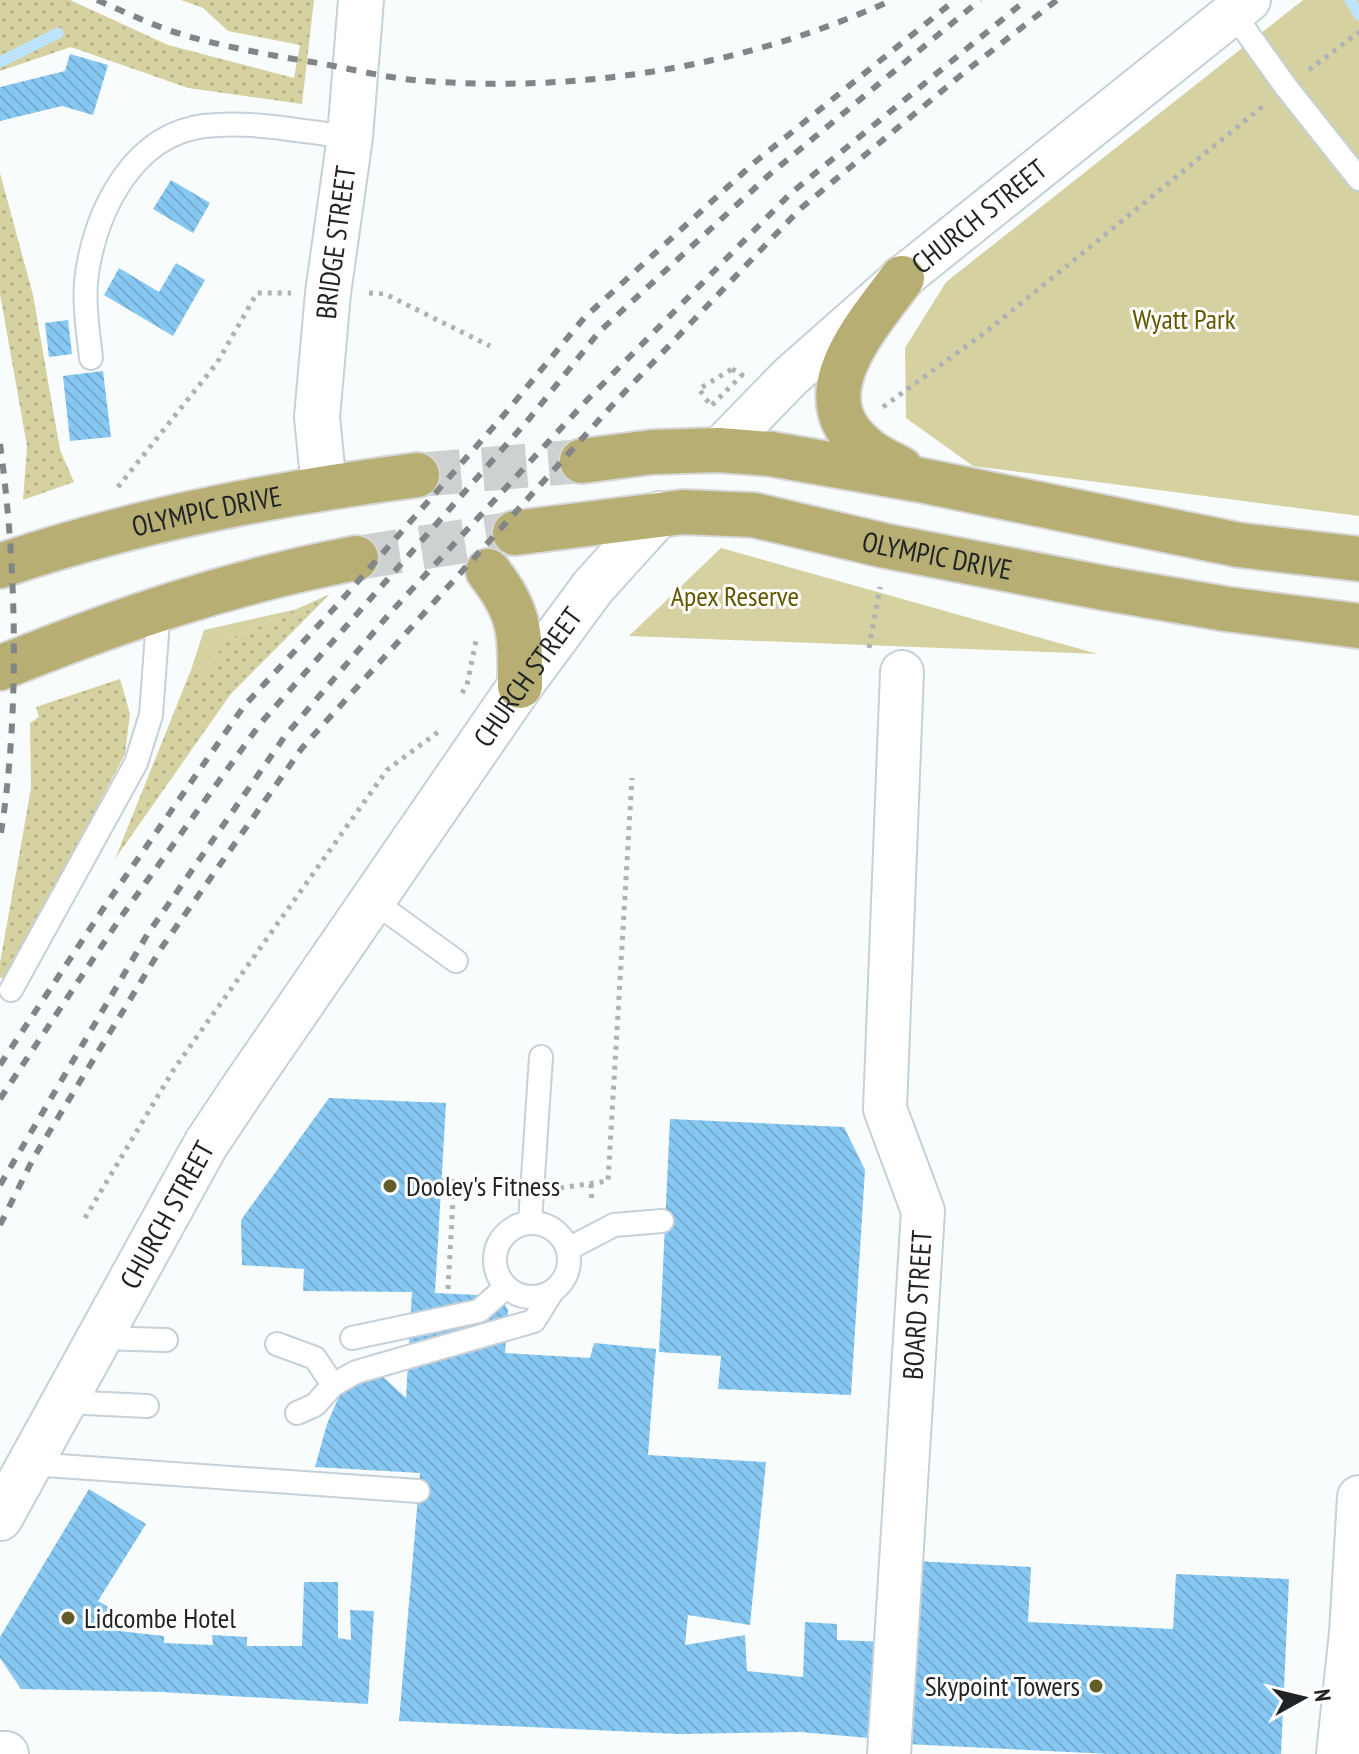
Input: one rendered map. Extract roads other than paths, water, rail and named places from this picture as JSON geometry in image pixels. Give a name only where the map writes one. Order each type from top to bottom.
[{"type":"highway","points":[[902,278],[848,351],[839,378],[841,413],[852,434],[869,450],[920,480]]},
{"type":"highway","points":[[582,461],[652,452],[719,450],[779,455],[920,480],[1239,545],[1359,559]]},
{"type":"highway","points":[[719,450],[726,470],[743,495],[774,518]]},
{"type":"highway","name":"CHURCH STREET","points":[[659,514],[719,450]]},
{"type":"highway","name":"OLYMPIC DRIVE","points":[[0,566],[97,536],[243,502],[324,487],[417,475]]},
{"type":"highway","name":"OLYMPIC DRIVE","points":[[515,533],[659,514],[716,512],[774,518],[886,546],[1104,588],[1226,609],[1359,626]]},
{"type":"highway","points":[[0,668],[159,607],[299,569],[356,558]]},
{"type":"highway","points":[[498,585],[520,632],[520,686]]},
{"type":"main road","name":"BRIDGE STREET","points":[[324,487],[317,417],[328,293],[350,137],[361,0]]},
{"type":"main road","name":"CHURCH STREET","points":[[0,1518],[206,1144],[520,686],[593,587],[659,514]]},
{"type":"main road","points":[[0,1754],[6,1754]]},
{"type":"street","name":"CHURCH STREET","points":[[719,450],[790,377],[902,278],[1241,7]]},
{"type":"street","name":"BOARD STREET","points":[[889,1754],[923,1211],[885,1109],[902,672]]},
{"type":"street","points":[[1338,1754],[1351,1633],[1359,1497]]},
{"type":"lane","points":[[1241,7],[1286,87],[1359,179]]},
{"type":"lane","points":[[91,358],[86,308],[87,274],[109,201],[130,167],[178,133],[204,126],[241,125],[350,137]]},
{"type":"lane","points":[[11,990],[136,763],[151,715],[159,607]]},
{"type":"lane","points":[[372,900],[456,961]]},
{"type":"lane","points":[[530,1222],[541,1057]]},
{"type":"lane","points":[[568,1249],[614,1225],[662,1221]]},
{"type":"lane","points":[[530,1222],[554,1229],[563,1238],[570,1261],[562,1284],[541,1297],[528,1298],[506,1287],[495,1265],[500,1241],[508,1231],[530,1222]]},
{"type":"lane","points":[[352,1338],[479,1311],[506,1287]]},
{"type":"lane","points":[[297,1413],[315,1405],[333,1385],[356,1372],[534,1321],[552,1292]]},
{"type":"lane","points":[[100,1338],[166,1340]]},
{"type":"lane","points":[[277,1344],[315,1358],[333,1385]]},
{"type":"lane","points":[[65,1402],[147,1406]]},
{"type":"lane","points":[[31,1464],[418,1491]]},
{"type":"waterway","points":[[1350,0],[1359,15]]},
{"type":"waterway","points":[[0,62],[58,33]]},
{"type":"tunnel","points":[[417,475],[582,461]]},
{"type":"tunnel","points":[[356,558],[515,533]]},
{"type":"railway","points":[[97,0],[175,32],[236,48],[398,78],[485,84],[545,83],[664,70],[780,42],[892,0]]},
{"type":"railway","points":[[0,1065],[105,906],[244,706],[503,416],[584,318],[755,162],[955,0]]},
{"type":"railway","points":[[0,1099],[121,917],[260,724],[529,419],[599,332],[769,175],[980,0]]},
{"type":"railway","points":[[0,1185],[147,935],[285,736],[391,612],[588,399],[790,194],[1026,0]]},
{"type":"railway","points":[[0,1225],[34,1157],[162,947],[302,748],[618,399],[800,209],[1057,0]]},
{"type":"railway","points":[[0,444],[10,540],[14,642],[11,743],[0,839]]},
{"type":"place","name":"Dooley's Fitness","points":[[390,1186]]},
{"type":"place","name":"Lidcombe Hotel","points":[[68,1618]]},
{"type":"place","name":"Skypoint Towers","points":[[1096,1686]]},
{"type":"park label","name":"Wyatt Park","points":[[1184,319]]},
{"type":"park label","name":"Apex Reserve","points":[[735,596]]}]
